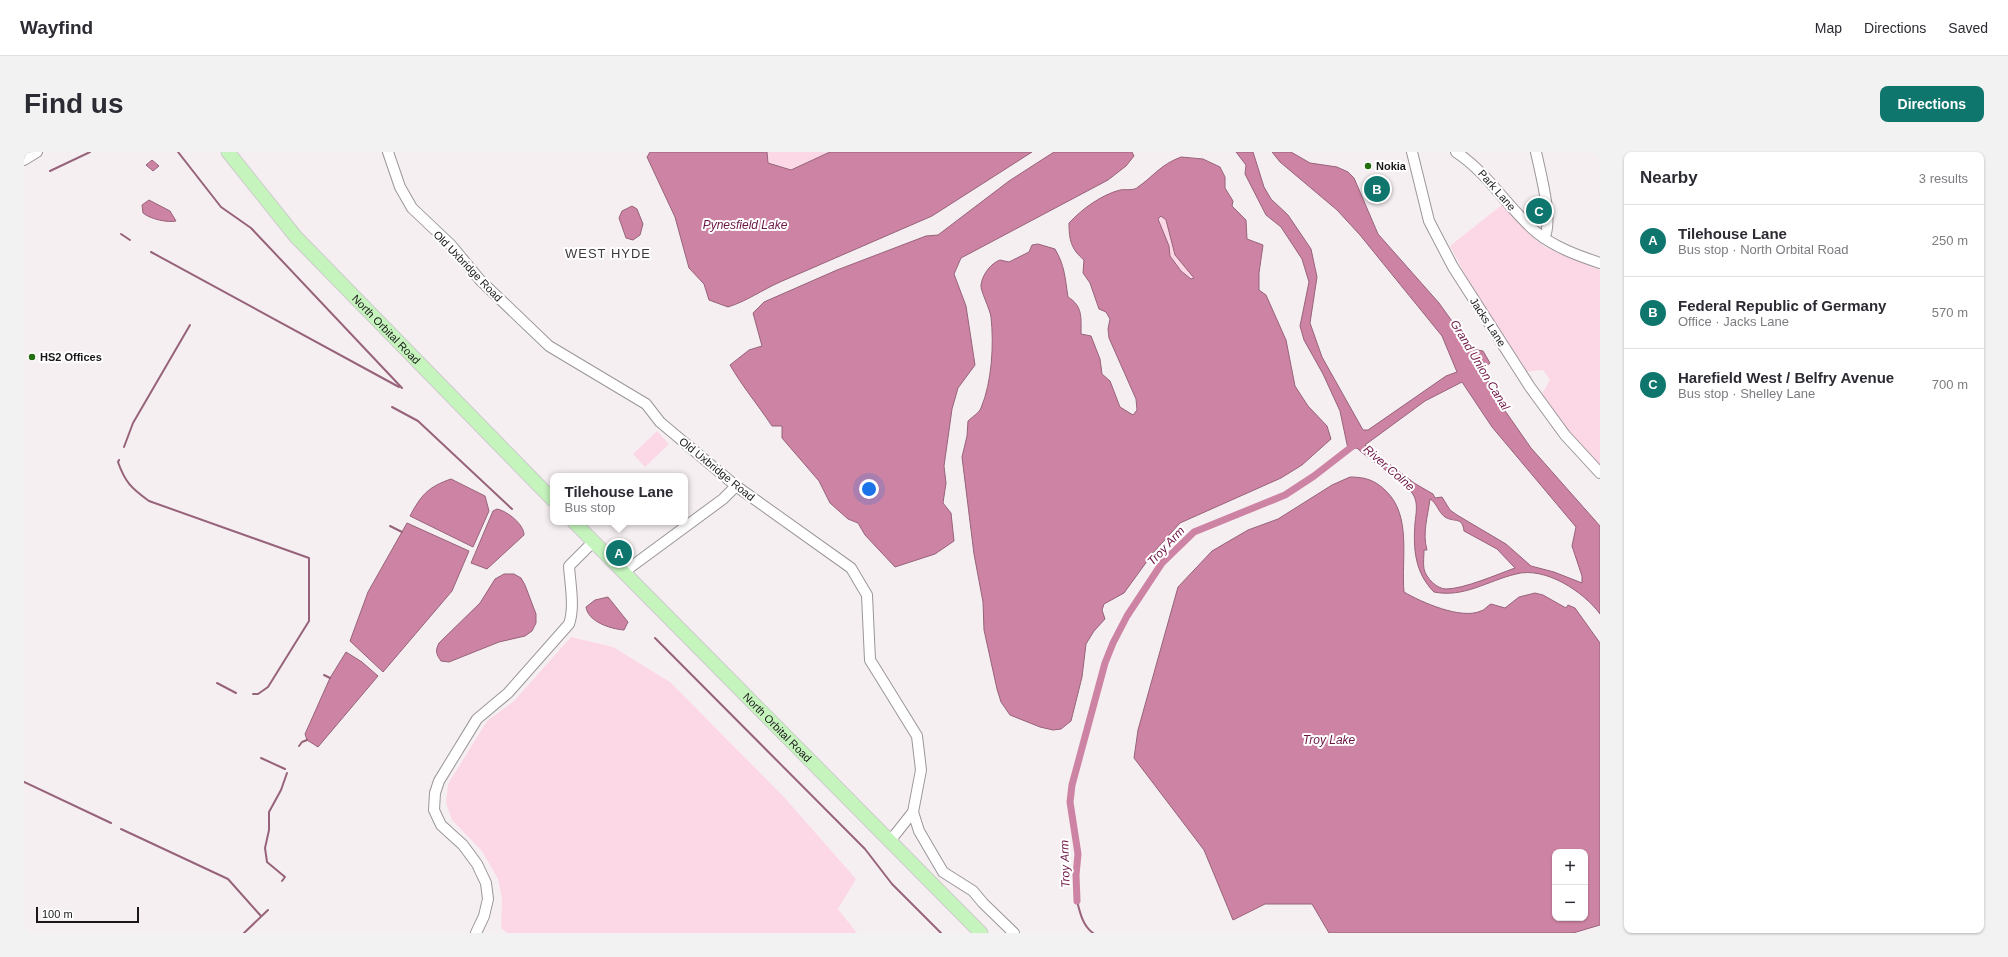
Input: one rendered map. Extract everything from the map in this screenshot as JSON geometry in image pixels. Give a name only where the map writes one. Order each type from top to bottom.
[{"type":"main road","name":"North Orbital Road","points":[[228,152],[296,237],[550,497]]},
{"type":"main road","name":"North Orbital Road","points":[[577,525],[894,836],[980,933]]},
{"type":"street","points":[[24,160],[37,152]]},
{"type":"street","name":"Old Uxbridge Road","points":[[388,152],[400,188],[412,208],[451,245],[480,280],[549,346],[646,404],[660,422],[736,486],[850,568],[867,595],[870,660],[917,736],[921,770],[913,812],[894,836]]},
{"type":"street","name":"Jacks Lane","points":[[1412,152],[1430,221],[1453,267],[1564,435],[1600,472]]},
{"type":"street","name":"Park Lane","points":[[1456,152],[1473,163],[1518,215],[1544,238],[1580,256],[1600,263]]},
{"type":"street","points":[[1536,152],[1548,216],[1548,229],[1544,238]]},
{"type":"street","points":[[688,525],[723,499],[736,486]]},
{"type":"street","points":[[624,572],[688,525]]},
{"type":"street","points":[[477,931],[484,916],[488,899],[486,883],[477,864],[463,845],[441,825],[434,810],[435,793],[439,781],[477,718],[508,693],[569,624],[571,606],[568,566],[593,542]]},
{"type":"street","points":[[913,812],[919,831],[943,872],[973,891],[983,903],[1014,933]]},
{"type":"street","points":[[894,836],[919,831]]},
{"type":"shaded area","points":[[767,152],[830,152],[791,170],[768,163]]},
{"type":"shaded area","points":[[1541,198],[1544,211],[1534,211],[1526,217],[1518,209],[1524,211],[1534,209]]},
{"type":"shaded area","points":[[1503,204],[1530,235],[1545,247],[1600,270],[1600,469],[1561,425],[1541,396],[1550,380],[1543,370],[1524,372],[1472,288],[1450,246]]},
{"type":"shaded area","points":[[1161,216],[1166,219],[1175,255],[1194,278],[1191,279],[1181,271],[1170,256],[1169,246],[1158,219]]},
{"type":"shaded area","points":[[1538,217],[1543,222],[1538,227],[1533,222]]},
{"type":"shaded area","points":[[657,431],[669,444],[645,467],[633,454]]},
{"type":"shaded area","points":[[571,637],[613,647],[670,682],[784,797],[856,879],[838,909],[857,933],[507,933],[501,928],[502,899],[498,879],[482,851],[452,820],[446,803],[448,784],[487,721],[514,701]]},
{"type":"water","name":"Pynesfield Lake","points":[[650,152],[767,152],[768,163],[791,170],[830,152],[1032,152],[932,216],[780,282],[742,302],[728,307],[709,300],[704,284],[689,268],[675,217],[647,157]]},
{"type":"water","points":[[1054,152],[1132,152],[1134,156],[1126,166],[1108,180],[961,258],[954,274],[966,306],[975,365],[958,388],[952,409],[944,466],[946,483],[943,503],[951,513],[954,541],[935,554],[895,567],[865,535],[858,523],[848,519],[830,503],[819,481],[782,438],[782,426],[772,426],[730,365],[749,350],[762,346],[753,313],[764,302],[837,270],[926,236],[938,235],[1009,181]]},
{"type":"water","points":[[1236,152],[1253,152],[1264,187],[1271,199],[1288,215],[1311,249],[1317,277],[1310,323],[1322,357],[1363,430],[1368,430],[1446,376],[1457,372],[1442,336],[1360,235],[1337,210],[1280,162],[1272,152],[1291,152],[1310,163],[1337,167],[1348,172],[1354,178],[1378,234],[1439,303],[1472,349],[1483,351],[1490,363],[1483,369],[1483,372],[1501,405],[1531,448],[1600,526],[1600,614],[1584,597],[1574,590],[1551,577],[1539,574],[1516,574],[1455,593],[1434,592],[1428,585],[1419,569],[1415,551],[1414,533],[1416,506],[1414,496],[1404,484],[1357,448],[1348,449],[1340,411],[1323,374],[1304,340],[1300,326],[1309,282],[1302,259],[1281,227],[1266,215],[1245,174],[1246,165]],"holes":[[[1462,382],[1492,427],[1576,527],[1572,546],[1582,576],[1582,583],[1554,572],[1531,566],[1506,544],[1450,510],[1442,497],[1435,498],[1433,494],[1414,483],[1365,445],[1425,401]],[[1430,499],[1445,517],[1462,523],[1464,531],[1497,549],[1515,568],[1462,587],[1443,589],[1432,582],[1427,576],[1424,567],[1424,550],[1427,550],[1425,531]]]},
{"type":"water","points":[[1181,157],[1203,159],[1220,167],[1225,177],[1225,188],[1233,201],[1232,206],[1246,220],[1247,239],[1263,245],[1259,273],[1259,290],[1266,295],[1286,340],[1295,386],[1308,406],[1327,426],[1331,439],[1302,465],[1281,478],[1180,523],[1153,553],[1124,593],[1104,604],[1102,610],[1105,619],[1094,631],[1086,644],[1082,677],[1071,721],[1061,729],[1053,730],[1040,727],[1010,715],[1001,702],[984,630],[983,602],[974,554],[962,457],[967,436],[968,421],[981,408],[988,387],[990,375],[992,339],[991,317],[981,285],[985,273],[993,264],[1000,260],[1009,262],[1029,252],[1032,245],[1038,244],[1055,249],[1063,267],[1068,297],[1079,308],[1081,334],[1091,336],[1100,359],[1102,374],[1110,381],[1120,407],[1133,415],[1137,410],[1136,399],[1109,338],[1108,329],[1110,319],[1106,312],[1099,309],[1090,283],[1083,273],[1084,260],[1076,252],[1072,244],[1069,223],[1099,199],[1113,192],[1136,188],[1174,160]],"holes":[[[1161,216],[1166,220],[1175,255],[1194,278],[1191,279],[1181,271],[1170,256],[1169,246],[1158,219]]]},
{"type":"water","points":[[152,160],[159,166],[153,171],[146,165]]},
{"type":"water","points":[[149,200],[170,211],[176,221],[159,220],[143,213],[142,205]]},
{"type":"water","points":[[632,206],[637,209],[643,224],[640,235],[633,240],[626,238],[619,218],[622,211]]},
{"type":"water","name":"Troy Lake","points":[[1350,477],[1365,479],[1374,482],[1386,491],[1394,501],[1399,513],[1404,538],[1404,592],[1431,605],[1452,612],[1473,613],[1484,610],[1491,604],[1505,608],[1519,597],[1535,593],[1543,595],[1566,608],[1568,605],[1575,608],[1600,643],[1600,925],[1573,933],[1329,933],[1312,904],[1265,904],[1233,920],[1204,850],[1134,758],[1138,730],[1178,587],[1212,551],[1248,530],[1278,519],[1332,485]]},
{"type":"water","points":[[451,479],[485,496],[489,511],[473,547],[410,516],[418,502],[426,493],[436,485]]},
{"type":"water","points":[[497,509],[505,512],[518,522],[524,535],[487,569],[471,563],[493,511]]},
{"type":"water","points":[[407,523],[469,551],[452,591],[383,672],[350,641],[368,592]]},
{"type":"water","points":[[504,574],[514,574],[521,578],[525,585],[536,614],[536,623],[532,631],[525,636],[499,642],[449,662],[441,661],[437,652],[439,643],[480,603],[495,579]]},
{"type":"water","points":[[608,597],[628,622],[624,630],[613,628],[595,621],[588,612],[586,607],[595,600]]},
{"type":"water","points":[[346,652],[362,662],[378,676],[318,747],[307,740],[305,734],[330,678]]},
{"type":"waterway","points":[[50,171],[90,152]]},
{"type":"waterway","points":[[178,152],[221,207],[251,228],[402,388]]},
{"type":"waterway","points":[[121,234],[130,240]]},
{"type":"waterway","points":[[151,252],[399,387]]},
{"type":"waterway","points":[[124,447],[133,423],[190,325]]},
{"type":"waterway","points":[[392,407],[418,421],[512,509]]},
{"type":"waterway","name":"Troy Arm","points":[[1077,901],[1076,875],[1078,854],[1070,802],[1072,785],[1105,663],[1113,643],[1127,616],[1162,563],[1194,532],[1285,495],[1314,476],[1354,445]]},
{"type":"waterway","points":[[119,460],[118,462],[126,480],[149,501],[309,558],[309,621],[268,687],[258,694],[253,694]]},
{"type":"waterway","points":[[390,526],[402,532]]},
{"type":"waterway","points":[[655,638],[865,849],[892,884],[941,933]]},
{"type":"waterway","points":[[324,675],[330,678]]},
{"type":"waterway","points":[[217,683],[236,693]]},
{"type":"waterway","points":[[299,746],[302,742],[307,740]]},
{"type":"waterway","points":[[261,758],[285,769]]},
{"type":"waterway","points":[[282,881],[285,877],[267,862],[265,848],[269,830],[269,812],[281,790],[287,773]]},
{"type":"waterway","points":[[24,782],[111,823]]},
{"type":"waterway","points":[[121,829],[228,879],[261,916]]},
{"type":"waterway","points":[[1077,901],[1084,923],[1093,933]]},
{"type":"waterway","points":[[244,933],[268,910]]},
{"type":"place","name":"Nokia","points":[[1368,166]]},
{"type":"place","name":"Federal Republic of Germany","points":[[1377,189]]},
{"type":"place","name":"Harefield West / Belfry Avenue","points":[[1539,211]]},
{"type":"place","name":"HS2 Offices","points":[[32,357]]},
{"type":"place","name":"Tilehouse Lane","points":[[619,553]]},
{"type":"district","name":"WEST HYDE","points":[[608,253]]},
{"type":"water label","name":"Grand Union Canal","points":[[1480,365]]},
{"type":"water label","name":"River Colne","points":[[1389,468]]}]
